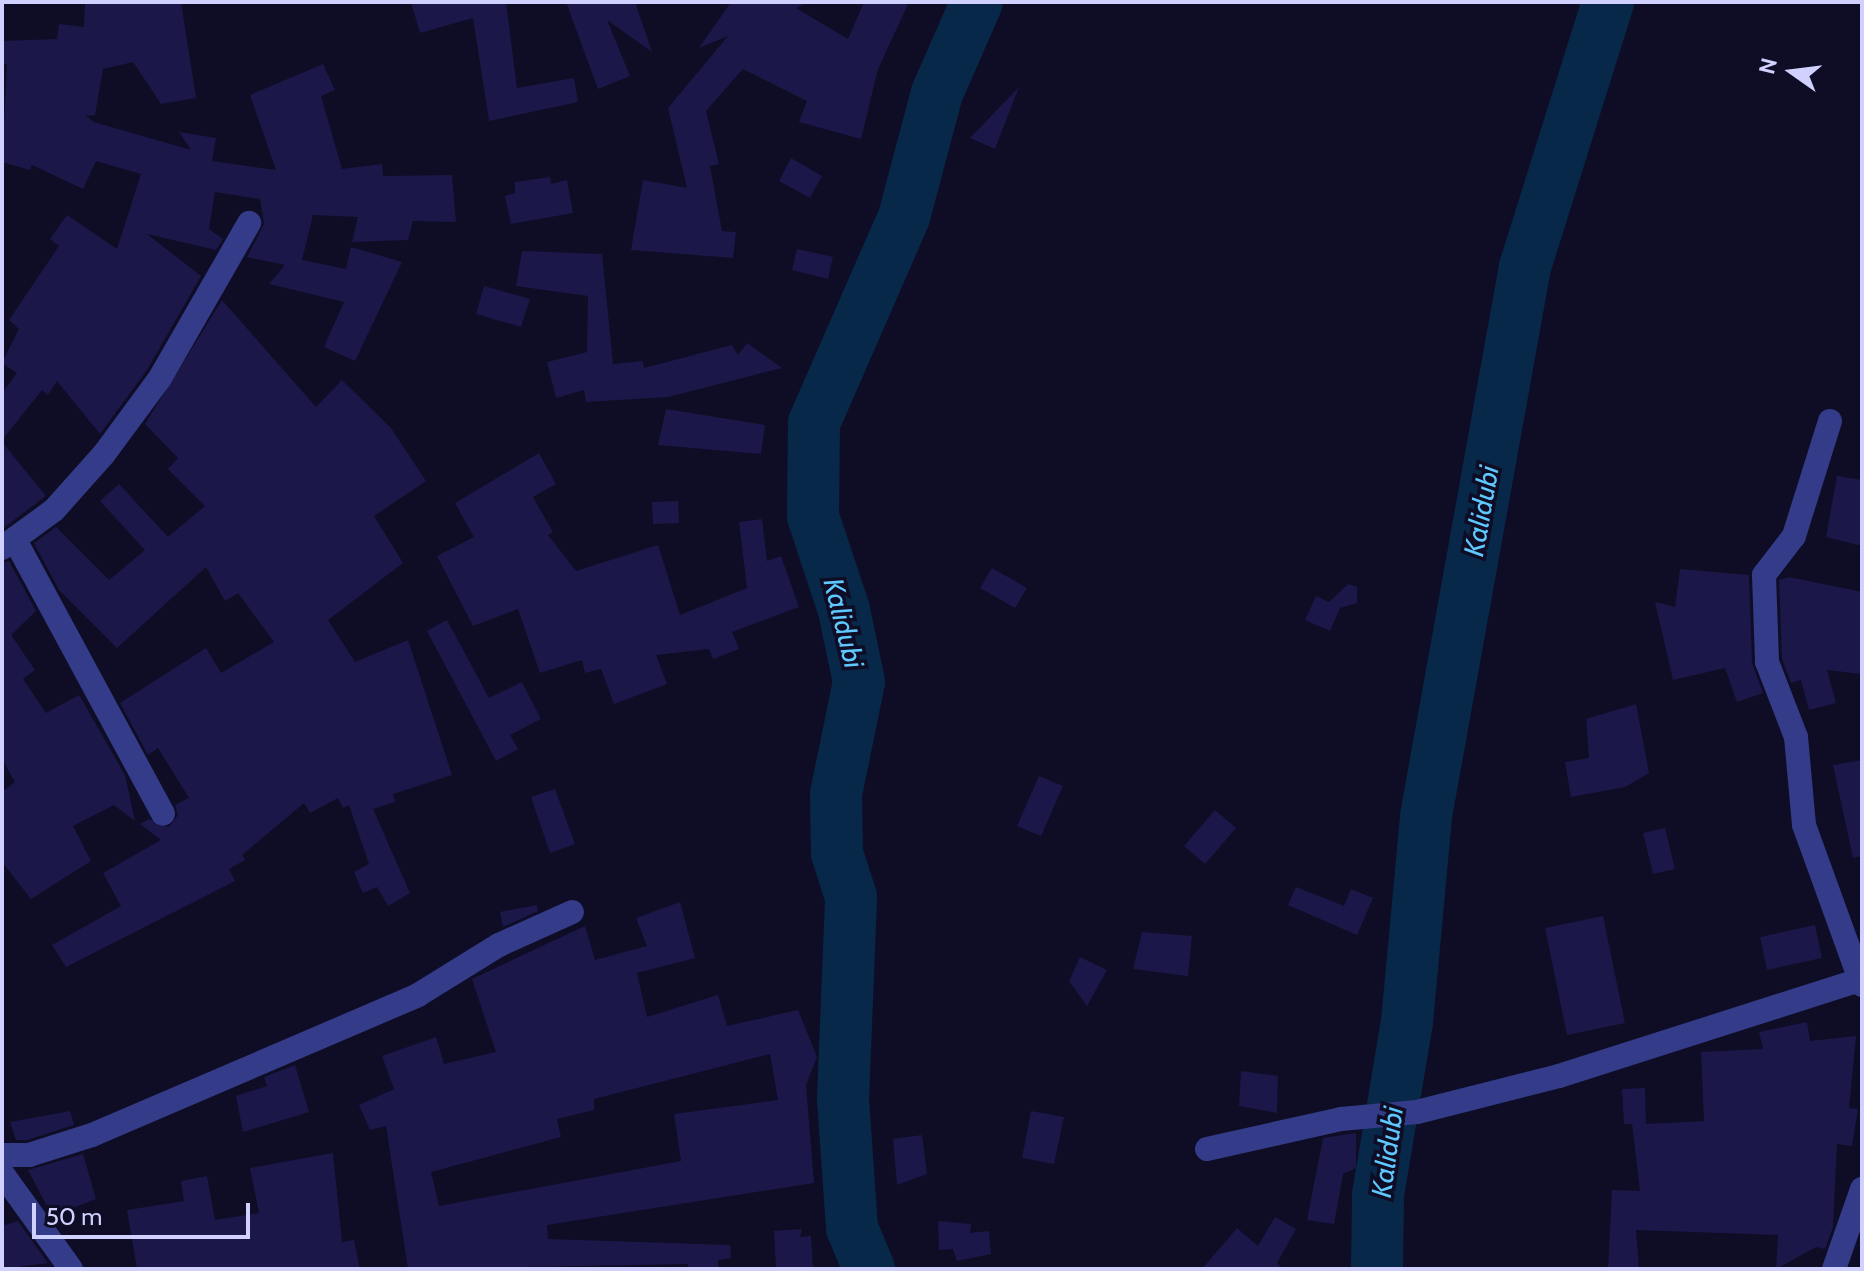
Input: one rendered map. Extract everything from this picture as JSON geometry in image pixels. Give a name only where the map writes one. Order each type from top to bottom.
[{"type":"street","points":[[163,814],[9,544],[54,510],[104,454],[160,378],[249,223]]},
{"type":"street","points":[[1207,1149],[1341,1119],[1417,1112],[1559,1076],[1861,982],[1804,825],[1796,737],[1767,662],[1764,575],[1794,536],[1830,421]]},
{"type":"street","points":[[2,1155],[29,1155],[92,1135],[418,995],[499,945],[572,912]]},
{"type":"street","points":[[2,1173],[71,1269]]},
{"type":"street","points":[[1834,1269],[1862,1189]]},
{"type":"building","points":[[85,2],[181,2],[196,98],[161,104],[133,62],[103,69],[95,115],[86,116],[94,122],[191,150],[179,132],[216,138],[212,161],[276,170],[250,95],[323,64],[335,90],[321,96],[342,169],[382,164],[383,176],[452,175],[456,222],[413,221],[408,240],[352,242],[358,217],[313,215],[302,260],[346,269],[351,247],[402,262],[355,361],[324,347],[344,302],[269,284],[285,265],[247,257],[264,224],[260,199],[215,192],[209,229],[223,239],[216,250],[147,234],[201,276],[147,370],[100,434],[57,381],[48,395],[42,390],[2,440],[2,393],[17,373],[2,363],[19,329],[9,320],[59,246],[50,239],[67,215],[117,249],[141,174],[96,161],[83,189],[32,165],[30,170],[2,162],[7,64],[2,64],[2,41],[57,39],[59,24],[84,27]]},
{"type":"building","points":[[411,2],[506,2],[517,88],[574,78],[578,102],[489,121],[473,18],[420,33]]},
{"type":"building","points":[[566,2],[635,2],[652,52],[607,20],[630,76],[598,89]]},
{"type":"building","points":[[731,2],[808,2],[796,8],[848,39],[864,2],[909,2],[878,69],[861,139],[799,122],[807,101],[743,69],[706,111],[719,164],[710,166],[722,231],[736,232],[733,258],[631,250],[643,180],[687,188],[668,108],[728,36],[699,48]]},
{"type":"building","points":[[1019,87],[995,149],[970,138]]},
{"type":"building","points":[[791,158],[822,176],[810,198],[779,181]]},
{"type":"building","points":[[550,177],[551,184],[567,180],[573,213],[511,224],[505,196],[515,193],[515,182]]},
{"type":"building","points":[[797,249],[833,257],[828,279],[792,270]]},
{"type":"building","points":[[522,251],[602,254],[613,364],[643,361],[644,368],[732,345],[738,355],[747,343],[782,368],[668,397],[586,402],[584,390],[556,398],[547,362],[587,352],[588,296],[516,286]]},
{"type":"building","points":[[484,286],[530,299],[521,327],[476,314]]},
{"type":"building","points":[[222,300],[316,407],[342,380],[391,428],[426,481],[374,516],[403,563],[328,620],[355,662],[408,640],[452,775],[393,794],[395,802],[373,809],[410,893],[388,906],[377,887],[363,893],[354,872],[369,864],[349,805],[343,808],[338,798],[310,813],[304,803],[242,855],[245,860],[229,869],[235,881],[66,967],[52,945],[121,906],[103,873],[161,840],[140,824],[149,819],[169,827],[178,815],[175,805],[189,798],[158,748],[148,755],[120,703],[206,648],[221,673],[274,642],[238,593],[225,601],[206,567],[117,648],[59,590],[34,543],[56,527],[109,580],[145,550],[100,501],[119,484],[168,537],[205,506],[168,469],[178,458],[145,424]]},
{"type":"building","points":[[666,409],[765,425],[761,454],[658,445]]},
{"type":"building","points":[[2,442],[46,496],[2,529]]},
{"type":"building","points":[[539,453],[556,484],[533,497],[553,532],[548,535],[576,571],[658,545],[680,615],[747,588],[739,522],[762,519],[767,561],[781,556],[799,607],[732,632],[739,649],[713,659],[709,649],[656,655],[667,684],[614,704],[601,669],[585,673],[582,660],[540,673],[518,609],[473,626],[437,556],[474,537],[455,503]]},
{"type":"building","points":[[1837,476],[1862,480],[1862,546],[1826,537]]},
{"type":"building","points":[[678,501],[679,523],[653,524],[652,502]]},
{"type":"building","points":[[9,561],[36,611],[11,635],[35,670],[23,679],[46,713],[79,695],[125,775],[135,821],[114,805],[73,826],[91,861],[31,899],[2,862],[2,792],[15,782],[2,759],[2,563]]},
{"type":"building","points":[[992,568],[1027,588],[1015,608],[980,588]]},
{"type":"building","points":[[1680,569],[1749,575],[1752,663],[1763,693],[1737,702],[1725,668],[1673,680],[1655,602],[1675,607]]},
{"type":"building","points":[[1789,577],[1862,592],[1862,674],[1827,670],[1836,703],[1809,710],[1801,680],[1791,683],[1782,659],[1779,580]]},
{"type":"building","points":[[1348,584],[1357,587],[1357,603],[1340,608],[1330,631],[1305,620],[1316,596],[1329,602]]},
{"type":"building","points":[[447,620],[489,698],[522,682],[541,719],[510,735],[518,749],[496,761],[427,631]]},
{"type":"building","points":[[1636,704],[1649,773],[1625,787],[1571,797],[1565,762],[1589,758],[1586,719]]},
{"type":"building","points":[[1862,760],[1862,856],[1853,858],[1833,765]]},
{"type":"building","points":[[1039,776],[1063,786],[1041,836],[1017,826]]},
{"type":"building","points":[[555,789],[575,844],[550,853],[531,797]]},
{"type":"building","points":[[1215,810],[1236,828],[1205,864],[1184,846]]},
{"type":"building","points":[[1665,828],[1675,869],[1653,874],[1643,833]]},
{"type":"building","points":[[1296,887],[1344,906],[1351,889],[1373,898],[1357,935],[1288,905]]},
{"type":"building","points":[[680,902],[695,958],[637,973],[647,1017],[718,995],[727,1026],[798,1010],[817,1057],[806,1085],[814,1183],[547,1225],[548,1239],[730,1245],[731,1258],[718,1260],[718,1269],[687,1269],[688,1264],[408,1269],[386,1126],[370,1130],[359,1105],[394,1089],[382,1056],[436,1037],[444,1064],[496,1052],[472,979],[585,926],[595,960],[647,946],[636,918]],"holes":[[[770,1054],[778,1100],[674,1114],[681,1161],[439,1206],[431,1172],[561,1137],[557,1119],[594,1110],[594,1099]]]},
{"type":"building","points":[[537,905],[538,911],[503,927],[500,912]]},
{"type":"building","points":[[1603,916],[1625,1023],[1567,1035],[1545,928]]},
{"type":"building","points":[[1815,925],[1822,958],[1767,970],[1760,937]]},
{"type":"building","points":[[1142,932],[1192,936],[1188,976],[1133,969]]},
{"type":"building","points":[[1080,957],[1107,970],[1087,1006],[1069,981]]},
{"type":"building","points":[[1807,1022],[1810,1041],[1856,1036],[1849,1108],[1858,1109],[1852,1146],[1837,1144],[1833,1227],[1825,1249],[1816,1247],[1776,1269],[1778,1235],[1636,1230],[1639,1269],[1608,1269],[1612,1190],[1640,1191],[1632,1124],[1624,1124],[1622,1089],[1645,1088],[1646,1124],[1704,1121],[1701,1052],[1763,1049],[1759,1032]]},
{"type":"building","points":[[295,1065],[309,1112],[243,1132],[236,1096],[267,1086],[264,1077]]},
{"type":"building","points":[[1241,1071],[1278,1076],[1277,1113],[1239,1106]]},
{"type":"building","points":[[70,1111],[74,1125],[27,1140],[16,1140],[10,1122]]},
{"type":"building","points":[[1031,1111],[1064,1117],[1054,1164],[1022,1158]]},
{"type":"building","points":[[1356,1133],[1356,1168],[1343,1174],[1334,1224],[1307,1220],[1323,1138]]},
{"type":"building","points":[[922,1135],[927,1174],[897,1185],[893,1139]]},
{"type":"building","points":[[333,1153],[342,1242],[354,1240],[360,1269],[137,1269],[127,1210],[184,1201],[181,1181],[207,1176],[215,1220],[259,1213],[250,1168]]},
{"type":"building","points":[[83,1154],[96,1199],[52,1216],[28,1170]]},
{"type":"building","points":[[1275,1217],[1296,1229],[1277,1263],[1284,1269],[1202,1269],[1237,1228],[1258,1246]]},
{"type":"building","points":[[18,1221],[48,1263],[2,1269],[2,1226]]},
{"type":"building","points":[[938,1221],[971,1224],[970,1233],[989,1231],[991,1254],[957,1261],[953,1249],[939,1250]]},
{"type":"building","points":[[802,1229],[800,1237],[811,1236],[813,1269],[776,1269],[774,1231]]},
{"type":"waterway","name":"Kalidubi","points":[[869,1269],[852,1228],[843,1099],[851,897],[837,853],[836,794],[859,682],[844,610],[813,516],[814,423],[904,217],[937,93],[977,2]]},
{"type":"waterway","name":"Kalidubi","points":[[1377,1269],[1378,1195],[1407,1022],[1426,816],[1525,267],[1608,2]]}]
